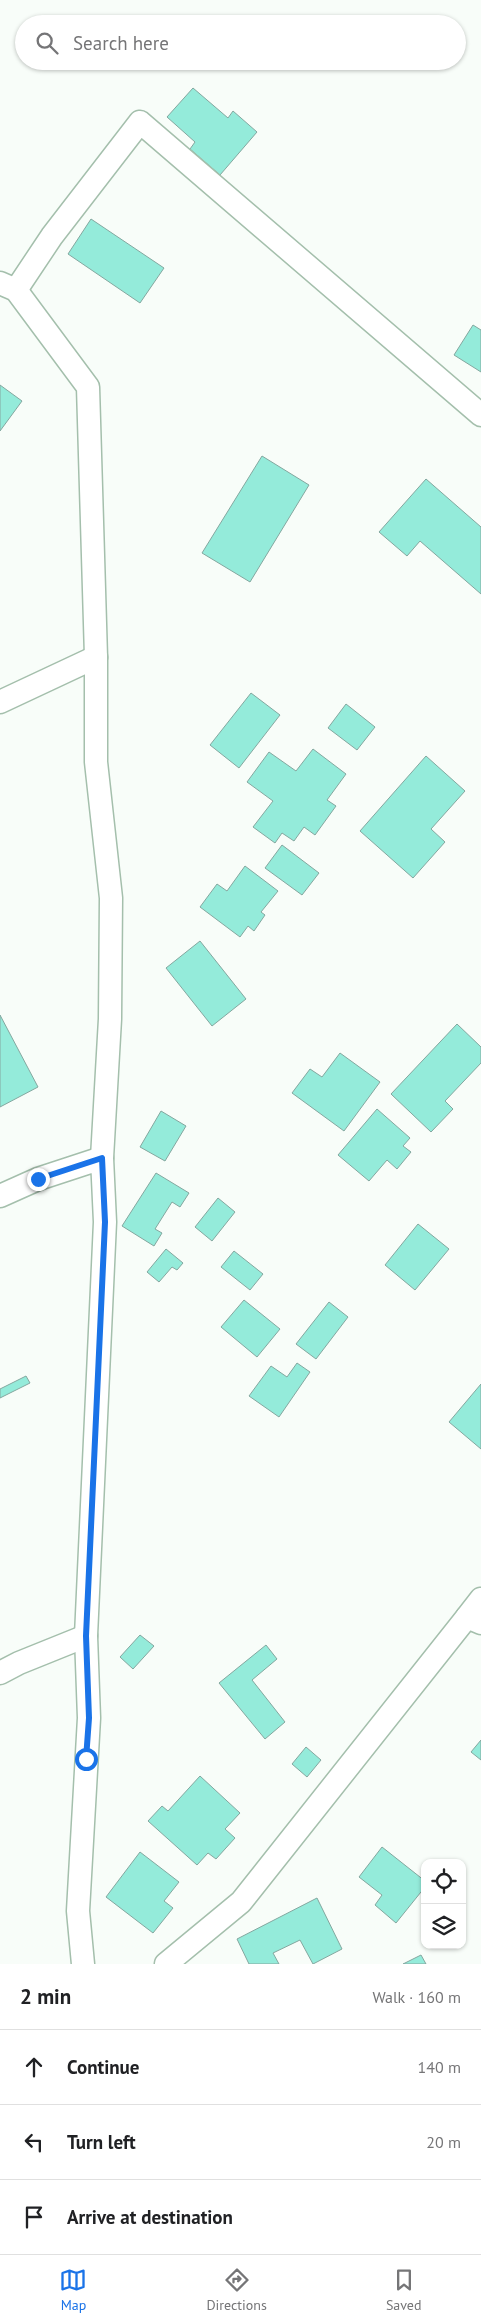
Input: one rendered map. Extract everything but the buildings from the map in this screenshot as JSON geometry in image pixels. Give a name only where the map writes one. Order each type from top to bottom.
[{"type":"street","points":[[83,1964],[78,1910],[89,1718],[86,1636],[105,1222],[102,1158],[110,1019],[111,898],[96,762],[96,657],[88,388],[8,286],[52,236],[140,122],[481,415]]},
{"type":"street","points":[[0,702],[96,657]]},
{"type":"street","points":[[0,1196],[38,1179],[102,1158]]},
{"type":"street","points":[[166,1964],[241,1902],[474,1620],[481,1599]]},
{"type":"street","points":[[0,1673],[19,1663],[86,1636]]},
{"type":"route","points":[[38,1179],[102,1158],[105,1222],[86,1636],[89,1718],[86,1759]]}]
